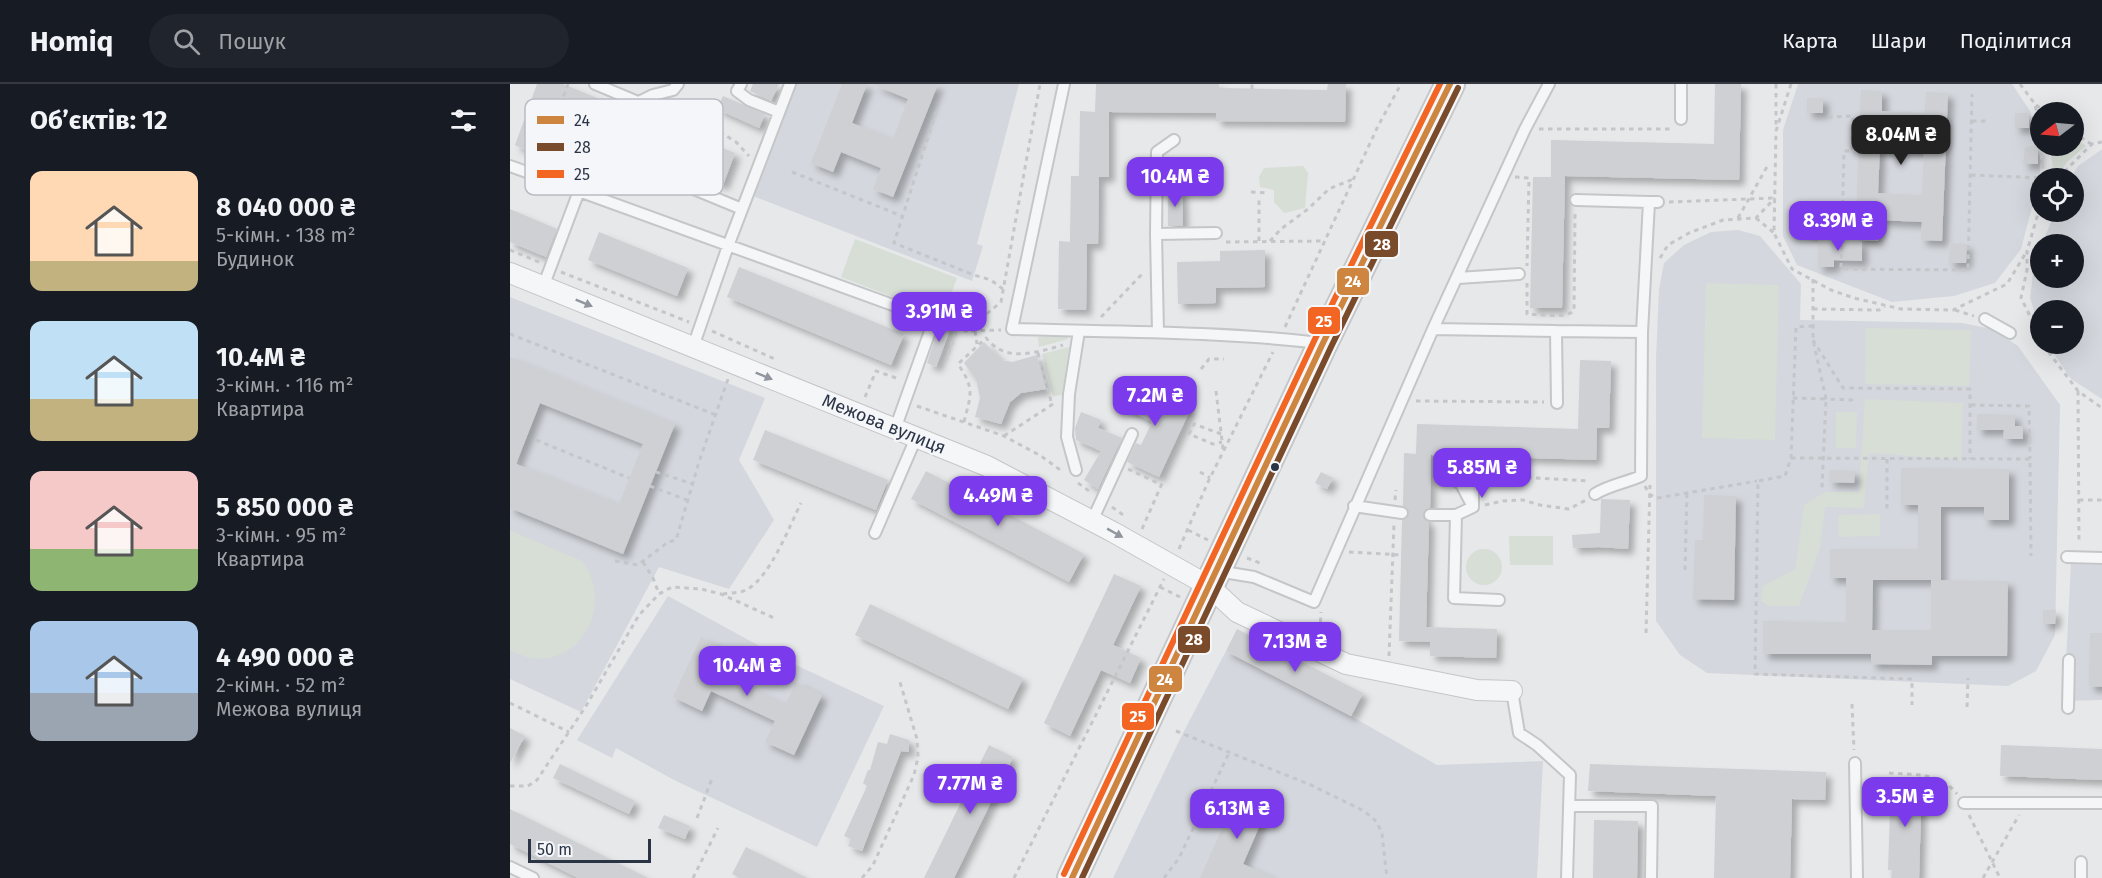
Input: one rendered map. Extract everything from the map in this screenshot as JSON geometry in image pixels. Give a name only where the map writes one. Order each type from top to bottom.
[{"type":"street","points":[[1072,878],[1323,343],[1450,84]]},
{"type":"street","name":"Межова вулиця","points":[[510,273],[987,466],[1092,521],[1213,579],[1237,612],[1346,664],[1477,690],[1512,691]]},
{"type":"lane","points":[[595,84],[631,99]]},
{"type":"lane","points":[[645,99],[673,90],[678,84]]},
{"type":"lane","points":[[741,84],[737,91],[749,100],[779,112]]},
{"type":"lane","points":[[693,347],[728,246],[790,84]]},
{"type":"lane","points":[[1064,84],[1012,329],[1158,332],[1281,338],[1323,343]]},
{"type":"lane","points":[[1213,579],[1254,577],[1314,602],[1433,329],[1525,129],[1549,84]]},
{"type":"lane","points":[[1681,84],[1681,119]]},
{"type":"lane","points":[[1158,332],[1157,152],[1174,140]]},
{"type":"lane","points":[[543,287],[577,195]]},
{"type":"lane","points":[[590,195],[933,323],[895,429]]},
{"type":"lane","points":[[708,195],[742,209]]},
{"type":"lane","points":[[1576,200],[1654,202],[1642,332],[1645,479],[1607,486],[1595,494]]},
{"type":"lane","points":[[1156,234],[1216,233]]},
{"type":"lane","points":[[1458,278],[1519,274]]},
{"type":"lane","points":[[1984,319],[2010,333]]},
{"type":"lane","points":[[1433,329],[1642,332]]},
{"type":"lane","points":[[1072,475],[1068,437],[1069,394],[1079,331]]},
{"type":"lane","points":[[1556,331],[1557,403]]},
{"type":"lane","points":[[1092,521],[1132,434]]},
{"type":"lane","points":[[875,533],[916,438]]},
{"type":"lane","points":[[1448,476],[1461,484],[1473,507]]},
{"type":"lane","points":[[1473,507],[1473,476],[1507,477]]},
{"type":"lane","points":[[1354,506],[1398,512]]},
{"type":"lane","points":[[1430,515],[1456,515],[1473,507]]},
{"type":"lane","points":[[1456,515],[1454,598],[1499,600]]},
{"type":"lane","points":[[2067,557],[2102,558]]},
{"type":"lane","points":[[2068,708],[2069,660]]},
{"type":"lane","points":[[1512,691],[1519,733],[1537,745],[1570,775],[1567,878]]},
{"type":"lane","points":[[1855,763],[1857,878]]},
{"type":"lane","points":[[1964,803],[2102,803]]},
{"type":"lane","points":[[1569,806],[1652,806],[1651,878]]},
{"type":"lane","points":[[2081,862],[2081,878]]},
{"type":"lane","points":[[510,867],[533,878]]},
{"type":"path","points":[[563,99],[568,84]]},
{"type":"path","points":[[966,331],[1000,302],[1004,290],[1040,84]]},
{"type":"path","points":[[1396,84],[1398,90]]},
{"type":"path","points":[[1183,542],[1210,478],[1281,338],[1378,126],[1401,84]]},
{"type":"path","points":[[1774,233],[1776,84]]},
{"type":"path","points":[[1776,131],[1791,84]]},
{"type":"path","points":[[2020,84],[2034,102]]},
{"type":"path","points":[[660,93],[668,99]]},
{"type":"path","points":[[1828,117],[1853,116],[1852,151],[1844,151],[1841,269],[1968,270],[1972,94]]},
{"type":"path","points":[[936,112],[894,243],[974,275],[991,279],[1004,290]]},
{"type":"path","points":[[1972,121],[1988,121]]},
{"type":"path","points":[[1525,129],[1673,129]]},
{"type":"path","points":[[723,134],[736,142],[759,166]]},
{"type":"path","points":[[2084,139],[2092,144]]},
{"type":"path","points":[[2068,168],[2092,144],[2102,142]]},
{"type":"path","points":[[1738,219],[1768,165]]},
{"type":"path","points":[[792,172],[903,216]]},
{"type":"path","points":[[1971,176],[2030,178]]},
{"type":"path","points":[[1512,177],[1529,178],[1527,314],[1563,315],[1574,311],[1576,200]]},
{"type":"path","points":[[1270,241],[1329,189],[1353,179]]},
{"type":"path","points":[[1251,192],[1267,193]]},
{"type":"path","points":[[1259,198],[1259,242]]},
{"type":"path","points":[[1654,202],[1775,198]]},
{"type":"path","points":[[1756,218],[1775,198]]},
{"type":"path","points":[[1659,260],[1668,245],[1689,233],[1723,219],[1756,218],[1774,233],[1792,269],[1831,290],[1901,309],[1953,310],[1984,319]]},
{"type":"path","points":[[1953,310],[2007,284],[2027,251],[2036,222]]},
{"type":"path","points":[[1250,242],[1324,241]]},
{"type":"path","points":[[510,250],[700,326]]},
{"type":"path","points":[[2027,251],[2027,270],[2021,298],[2030,316]]},
{"type":"path","points":[[1107,322],[1097,321],[1147,268],[1147,279]]},
{"type":"path","points":[[1814,279],[1813,340],[1826,399],[1822,488]]},
{"type":"path","points":[[1813,309],[1879,310],[1885,305]]},
{"type":"path","points":[[933,323],[952,324],[966,331],[1012,329]]},
{"type":"path","points":[[933,323],[956,334],[946,360]]},
{"type":"path","points":[[1645,479],[1649,494],[1657,498],[1785,476],[1791,458],[1796,327],[1813,326]]},
{"type":"path","points":[[975,331],[977,345]]},
{"type":"path","points":[[510,334],[716,415]]},
{"type":"path","points":[[964,422],[971,395],[969,380],[958,364],[986,338],[1002,352],[1038,353],[1065,344]]},
{"type":"path","points":[[1813,340],[1843,388],[1970,389],[1970,459]]},
{"type":"path","points":[[1038,353],[1052,405]]},
{"type":"path","points":[[2050,354],[2078,391],[2102,408]]},
{"type":"path","points":[[1200,369],[1209,359],[1224,359]]},
{"type":"path","points":[[864,399],[876,371],[911,383]]},
{"type":"path","points":[[615,561],[638,565],[668,542],[676,540],[687,500],[731,372]]},
{"type":"path","points":[[1216,391],[1224,451]]},
{"type":"path","points":[[2078,391],[2079,558]]},
{"type":"path","points":[[1793,398],[1855,400]]},
{"type":"path","points":[[1005,436],[1061,399]]},
{"type":"path","points":[[1411,400],[1557,403]]},
{"type":"path","points":[[904,402],[1005,436],[1072,475],[1132,522]]},
{"type":"path","points":[[1970,405],[2030,406],[2031,556]]},
{"type":"path","points":[[1221,434],[1194,423],[1190,434],[1213,444],[1222,442]]},
{"type":"path","points":[[536,440],[629,478]]},
{"type":"path","points":[[1791,458],[2030,459]]},
{"type":"path","points":[[1887,459],[1887,512]]},
{"type":"path","points":[[1121,466],[1162,485]]},
{"type":"path","points":[[656,472],[693,484]]},
{"type":"path","points":[[1200,472],[1210,478]]},
{"type":"path","points":[[1507,477],[1586,480],[1607,486]]},
{"type":"path","points":[[1151,535],[1142,529],[1164,479]]},
{"type":"path","points":[[1645,479],[1649,494],[1646,633]]},
{"type":"path","points":[[1758,481],[1755,674],[1912,679],[1912,705]]},
{"type":"path","points":[[650,486],[687,500]]},
{"type":"path","points":[[1388,673],[1398,512],[1396,490]]},
{"type":"path","points":[[1685,570],[1686,492]]},
{"type":"path","points":[[1473,507],[1523,500],[1569,509],[1595,494]]},
{"type":"path","points":[[2079,500],[2102,500]]},
{"type":"path","points":[[721,594],[746,590],[760,578],[801,503]]},
{"type":"path","points":[[1344,552],[1401,555]]},
{"type":"path","points":[[643,562],[659,594]]},
{"type":"path","points":[[1014,878],[1165,576]]},
{"type":"path","points":[[510,786],[528,786],[537,780],[569,732],[639,615],[659,594],[672,587],[701,589],[721,594],[774,618]]},
{"type":"path","points":[[1967,707],[1968,678]]},
{"type":"path","points":[[862,878],[873,865],[914,775],[918,757],[916,740],[899,679]]},
{"type":"path","points":[[510,703],[569,732]]},
{"type":"path","points":[[1852,704],[1855,763]]},
{"type":"path","points":[[1176,731],[1311,785],[1364,811],[1377,822],[1382,834],[1387,878]]},
{"type":"path","points":[[1164,878],[1179,858],[1229,753]]},
{"type":"path","points":[[697,818],[713,776]]},
{"type":"path","points":[[1983,878],[2026,803]]},
{"type":"path","points":[[693,878],[718,828]]},
{"type":"shaded area","points":[[797,84],[1019,84],[977,244],[983,246],[972,281],[753,196]]},
{"type":"shaded area","points":[[1798,84],[2012,84],[2030,111],[2030,156],[2039,156],[2040,168],[2030,168],[2030,215],[2021,249],[1995,283],[1954,296],[1892,302],[1797,265],[1783,236],[1783,130]]},
{"type":"shaded area","points":[[2102,150],[2102,399],[2071,379],[2054,354],[2084,354],[2084,300],[2031,300],[2030,298],[2031,288],[2084,288],[2084,234],[2046,234],[2051,222],[2084,222],[2084,168],[2077,168]]},
{"type":"shaded area","points":[[2051,156],[2074,156],[2063,168],[2053,168]]},
{"type":"shaded area","points":[[1303,166],[1308,173],[1305,208],[1284,213],[1274,202],[1274,190],[1260,187],[1259,177],[1264,168]]},
{"type":"shaded area","points":[[1738,230],[1760,236],[1801,284],[1800,320],[1962,323],[1993,329],[2018,346],[2060,405],[2055,635],[2036,671],[2008,686],[1707,673],[1680,655],[1656,621],[1656,358],[1659,289],[1664,263],[1684,245],[1711,232]]},
{"type":"shaded area","points":[[855,239],[957,278],[943,316],[841,277]]},
{"type":"shaded area","points":[[1706,283],[1779,285],[1775,440],[1702,438]]},
{"type":"shaded area","points":[[510,297],[765,398],[739,460],[774,520],[729,589],[659,567],[581,712],[510,679]]},
{"type":"shaded area","points":[[961,300],[974,305],[968,322],[954,317]]},
{"type":"shaded area","points":[[1866,328],[1971,330],[1969,386],[1865,384]]},
{"type":"shaded area","points":[[1038,337],[1068,337],[1068,339],[1039,347]]},
{"type":"shaded area","points":[[1069,347],[1062,395],[1053,396],[1042,354]]},
{"type":"shaded area","points":[[1865,399],[1963,403],[1961,460],[1869,453],[1864,508],[1825,507],[1820,548],[1799,606],[1769,606],[1761,601],[1763,586],[1795,569],[1804,505],[1825,492],[1859,492]]},
{"type":"shaded area","points":[[1836,412],[1857,412],[1856,448],[1836,448]]},
{"type":"shaded area","points":[[1880,514],[1880,536],[1839,537],[1838,515]]},
{"type":"shaded area","points":[[510,530],[578,559],[590,574],[594,587],[593,614],[581,639],[559,655],[531,658],[510,650]]},
{"type":"shaded area","points":[[1509,536],[1553,536],[1553,565],[1510,565]]},
{"type":"shaded area","points":[[1484,549],[1497,554],[1502,567],[1497,580],[1484,585],[1471,580],[1466,567],[1471,554]]},
{"type":"shaded area","points":[[2071,564],[2102,565],[2102,700],[2064,701]]},
{"type":"shaded area","points":[[668,596],[783,659],[884,706],[817,847],[674,780],[616,748],[612,758],[577,740]]},
{"type":"shaded area","points":[[1226,651],[1351,716],[1437,765],[1543,761],[1537,878],[1113,878],[1182,735]]},
{"type":"building","points":[[537,84],[563,84],[600,99],[532,99]]},
{"type":"building","points":[[753,84],[779,84],[771,101],[750,91]]},
{"type":"building","points":[[842,84],[867,84],[852,123],[893,139],[908,99],[872,84],[938,84],[893,197],[873,189],[881,168],[841,152],[833,172],[811,163]]},
{"type":"building","points":[[1096,84],[1219,84],[1219,88],[1327,90],[1328,84],[1346,84],[1345,122],[1216,121],[1216,113],[1109,112],[1109,177],[1099,177],[1098,244],[1087,244],[1086,310],[1058,309],[1059,241],[1070,242],[1071,176],[1079,176],[1080,111],[1095,112]]},
{"type":"building","points":[[1715,84],[1741,84],[1739,180],[1565,176],[1562,308],[1530,308],[1533,177],[1551,177],[1551,140],[1714,144]]},
{"type":"building","points":[[1861,90],[1882,91],[1882,111],[1925,113],[1926,92],[1948,93],[1942,241],[1921,240],[1922,222],[1879,220],[1878,241],[1855,240]],"holes":[[[1880,148],[1924,150],[1922,195],[1878,193]]]},
{"type":"building","points":[[723,96],[765,114],[759,128],[723,112]]},
{"type":"building","points":[[1807,98],[1823,98],[1823,113],[1807,113]]},
{"type":"building","points":[[2015,113],[2029,113],[2029,128],[2015,128]]},
{"type":"building","points":[[525,117],[525,150],[515,145]]},
{"type":"building","points":[[2030,146],[2030,156],[2038,156],[2038,164],[2023,164],[2025,148]]},
{"type":"building","points":[[723,148],[735,153],[723,185]]},
{"type":"building","points":[[1182,189],[1183,226],[1168,226],[1168,190]]},
{"type":"building","points":[[510,209],[557,229],[546,257],[510,242]]},
{"type":"building","points":[[1821,220],[1821,234],[1805,234],[1805,221]]},
{"type":"building","points":[[599,232],[688,268],[677,296],[588,260]]},
{"type":"building","points":[[1818,240],[1862,242],[1862,261],[1834,260],[1834,267],[1818,267]]},
{"type":"building","points":[[1950,243],[1967,244],[1966,263],[1949,263]]},
{"type":"building","points":[[1265,250],[1265,287],[1216,288],[1216,303],[1178,304],[1177,262],[1220,261],[1220,251]]},
{"type":"building","points":[[739,267],[904,334],[891,365],[727,297]]},
{"type":"building","points":[[941,320],[952,324],[936,367],[927,363]]},
{"type":"building","points":[[984,342],[1001,360],[1012,362],[1037,355],[1046,389],[1021,393],[1010,402],[1001,424],[975,417],[980,398],[976,379],[964,363]]},
{"type":"building","points":[[510,357],[675,424],[623,554],[510,508]],"holes":[[[540,403],[643,444],[619,504],[516,464]]]},
{"type":"building","points":[[1580,360],[1611,361],[1609,428],[1597,428],[1596,460],[1431,455],[1430,508],[1426,509],[1423,514],[1424,519],[1429,522],[1426,627],[1497,629],[1496,658],[1430,656],[1430,642],[1399,641],[1402,520],[1407,518],[1409,513],[1403,506],[1404,453],[1416,454],[1417,424],[1578,429]]},
{"type":"building","points":[[1134,382],[1191,408],[1159,477],[1127,462],[1136,443],[1141,445],[1152,422],[1122,407]]},
{"type":"building","points":[[1081,412],[1101,420],[1098,428],[1122,438],[1098,489],[1084,480],[1101,451],[1076,440],[1075,428]]},
{"type":"building","points":[[1977,414],[2015,415],[2015,426],[2023,426],[2023,439],[2003,439],[2004,430],[1977,430]]},
{"type":"building","points":[[765,430],[888,480],[876,510],[753,460]]},
{"type":"building","points":[[1901,468],[2009,469],[2009,520],[1984,520],[1984,507],[1941,507],[1941,580],[1931,580],[2008,581],[2007,656],[1932,656],[1932,665],[1871,664],[1871,654],[1763,654],[1763,621],[1846,622],[1846,578],[1830,578],[1830,549],[1918,549],[1918,505],[1901,505]],"holes":[[[1873,580],[1931,580],[1931,630],[1872,630]]]},
{"type":"building","points":[[1830,470],[1855,471],[1854,483],[1829,482]]},
{"type":"building","points":[[926,471],[1084,554],[1069,582],[911,499]]},
{"type":"building","points":[[1321,472],[1333,478],[1327,489],[1315,483]]},
{"type":"building","points":[[1704,495],[1736,496],[1734,600],[1693,599],[1695,540],[1703,540]]},
{"type":"building","points":[[1601,499],[1630,500],[1628,549],[1573,548],[1572,535],[1600,533]]},
{"type":"building","points":[[1114,574],[1141,586],[1113,645],[1141,658],[1130,683],[1101,670],[1070,736],[1044,723]]},
{"type":"building","points":[[870,604],[1023,678],[1008,709],[855,635]]},
{"type":"building","points":[[2043,610],[2056,610],[2055,624],[2043,624]]},
{"type":"building","points":[[1237,629],[1363,693],[1351,716],[1226,651]]},
{"type":"building","points":[[2090,633],[2102,633],[2102,687],[2089,686]]},
{"type":"building","points":[[701,637],[729,651],[719,673],[785,705],[796,682],[822,695],[794,755],[765,742],[775,721],[711,691],[702,711],[673,697]]},
{"type":"building","points":[[510,728],[525,736],[510,763]]},
{"type":"building","points":[[890,734],[909,740],[909,752],[901,751],[862,851],[848,846],[851,839],[844,836],[867,786],[863,783],[870,770],[878,742],[887,744]]},
{"type":"building","points":[[989,745],[1013,757],[954,878],[924,878]]},
{"type":"building","points":[[2001,745],[2102,749],[2102,780],[2000,776]]},
{"type":"building","points":[[560,764],[635,801],[629,814],[553,778]]},
{"type":"building","points":[[1590,764],[1826,772],[1825,800],[1792,799],[1790,878],[1714,878],[1716,796],[1588,791]]},
{"type":"building","points":[[1894,777],[1922,778],[1919,878],[1891,878],[1892,870],[1888,870],[1891,783],[1894,783]]},
{"type":"building","points":[[1239,790],[1269,804],[1243,864],[1274,878],[1200,878]]},
{"type":"building","points":[[510,809],[648,878],[578,878],[510,844]]},
{"type":"building","points":[[664,815],[690,826],[685,839],[658,828]]},
{"type":"building","points":[[1594,820],[1638,821],[1637,878],[1593,878]]},
{"type":"building","points":[[746,847],[807,878],[739,878],[732,874]]},
{"type":"transit line","name":"25","points":[[1064,874],[1315,339],[1440,84]]},
{"type":"transit line","name":"24","points":[[1072,878],[1323,343],[1450,84]]},
{"type":"transit line","name":"28","points":[[1082,878],[1331,347],[1458,88]]}]
